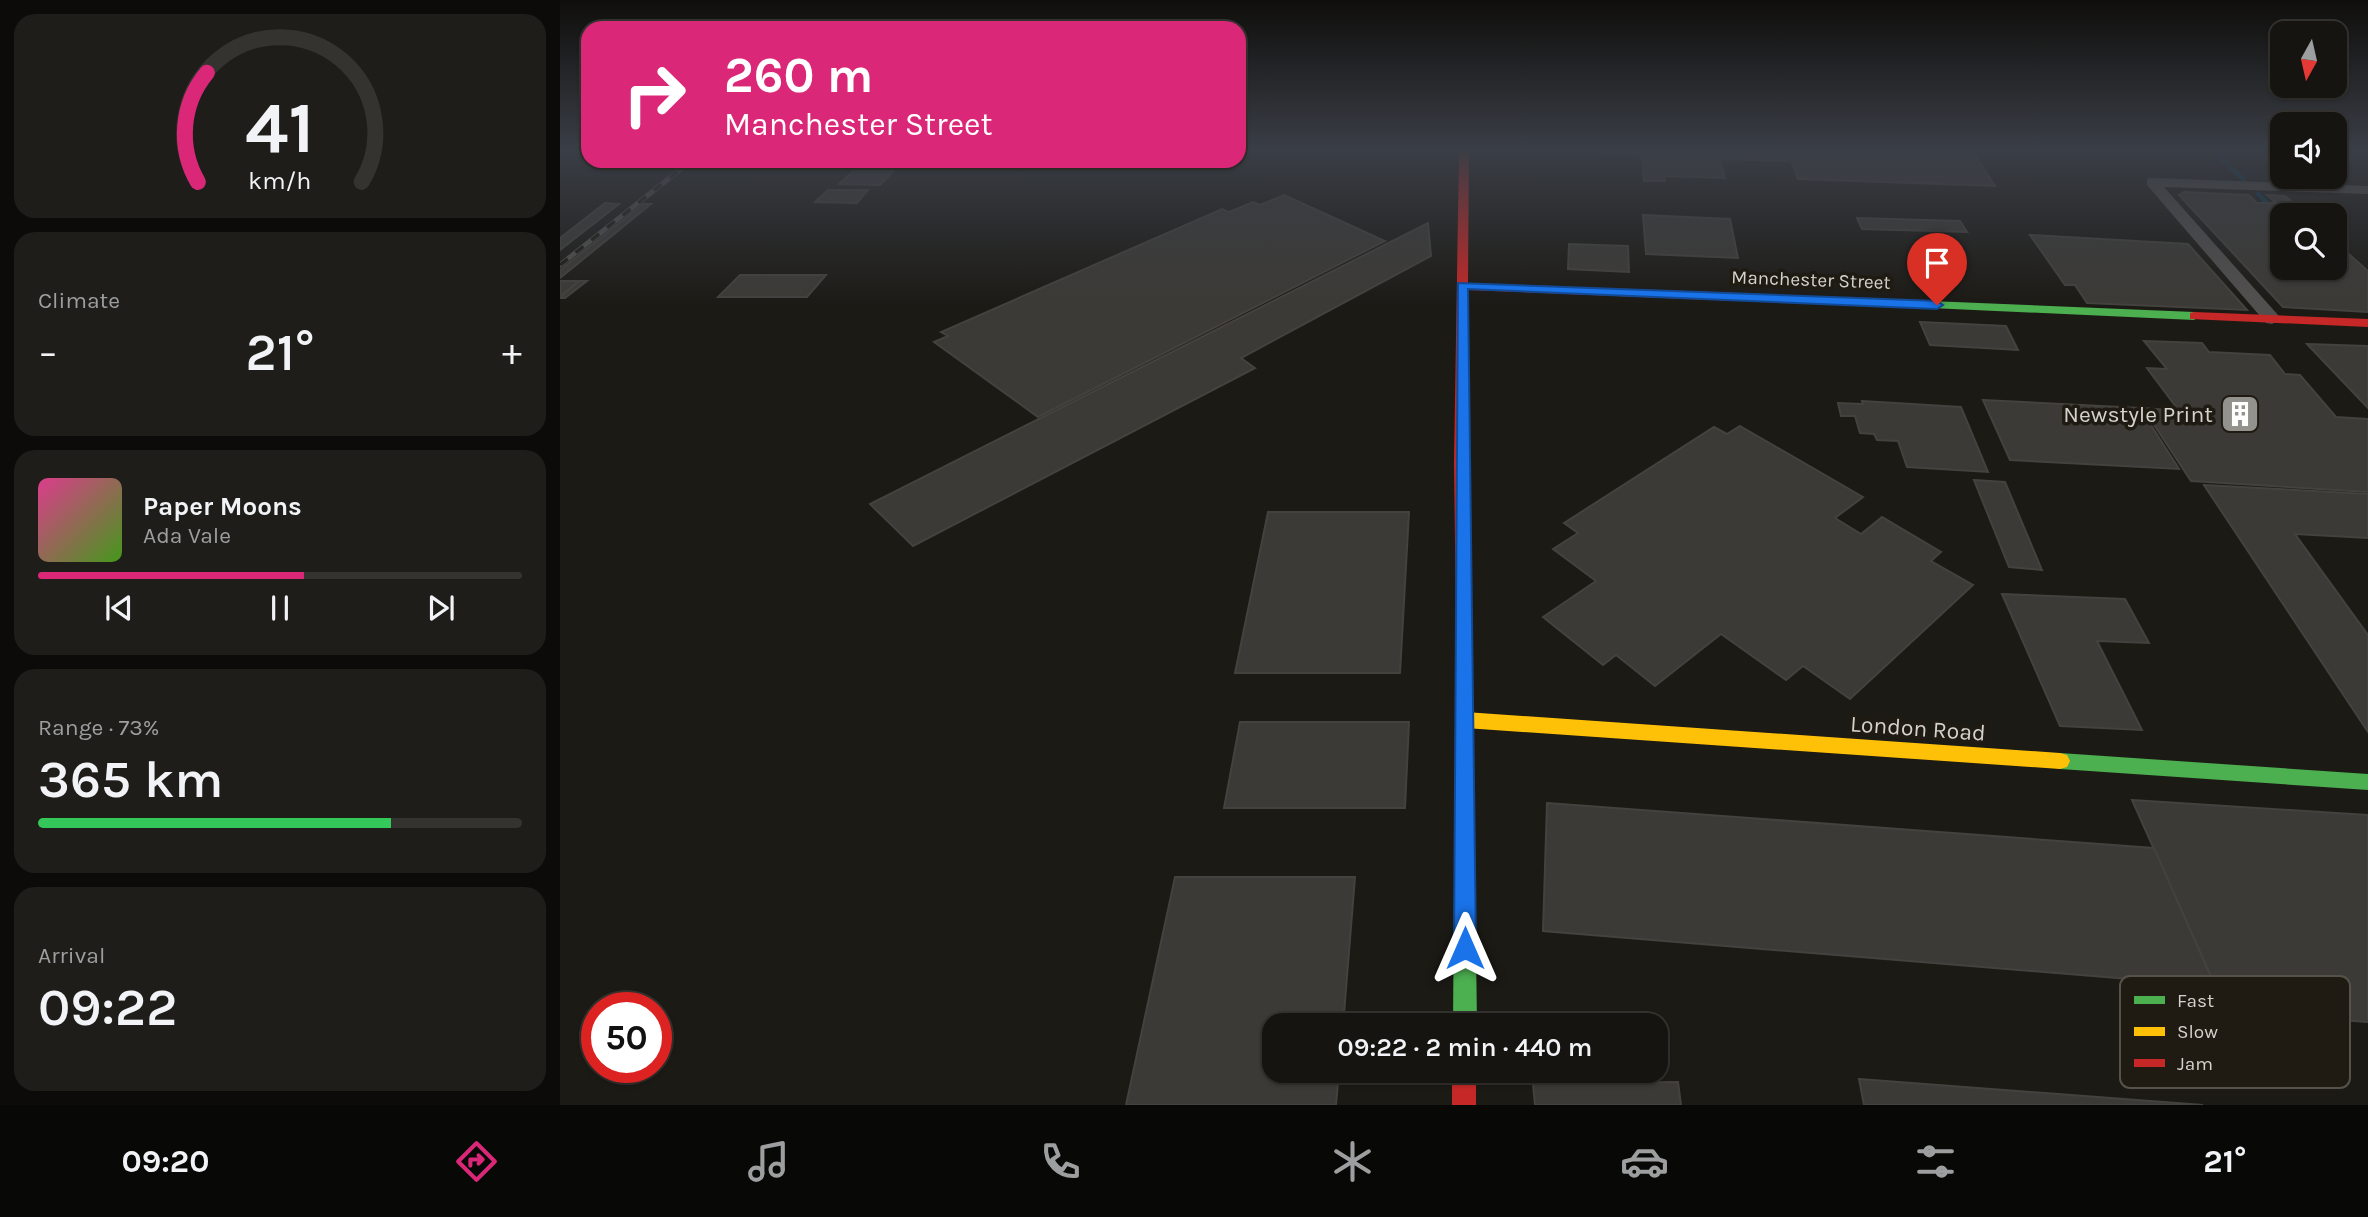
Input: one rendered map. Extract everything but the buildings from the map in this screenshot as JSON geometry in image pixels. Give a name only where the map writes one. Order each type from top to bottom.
[{"type":"street","points":[[1463,202],[1461,463],[1465,720],[1465,1013]]},
{"type":"street","points":[[2169,202],[2272,319]]},
{"type":"street","name":"Manchester Street","points":[[1462,286],[2368,323]]},
{"type":"street","name":"London Road","points":[[1465,720],[2368,782]]},
{"type":"street","points":[[1464,1083],[1464,1105]]},
{"type":"railway","points":[[560,265],[640,202]]},
{"type":"traffic: fast","points":[[1737,297],[2194,316]]},
{"type":"traffic: fast","points":[[1464,624],[1465,1013]]},
{"type":"traffic: fast","points":[[2060,761],[2368,782]]},
{"type":"traffic: slow","points":[[1465,720],[2060,761]]},
{"type":"traffic: jam","points":[[1464,202],[1461,463],[1464,624]]},
{"type":"traffic: jam","points":[[1462,286],[1737,297]]},
{"type":"traffic: jam","points":[[2194,316],[2368,323]]},
{"type":"traffic: jam","points":[[1464,1083],[1464,1105]]},
{"type":"place","name":"Newstyle Print","points":[[2240,414]]},
{"type":"route","points":[[1465,948],[1462,286],[1937,305]]}]
